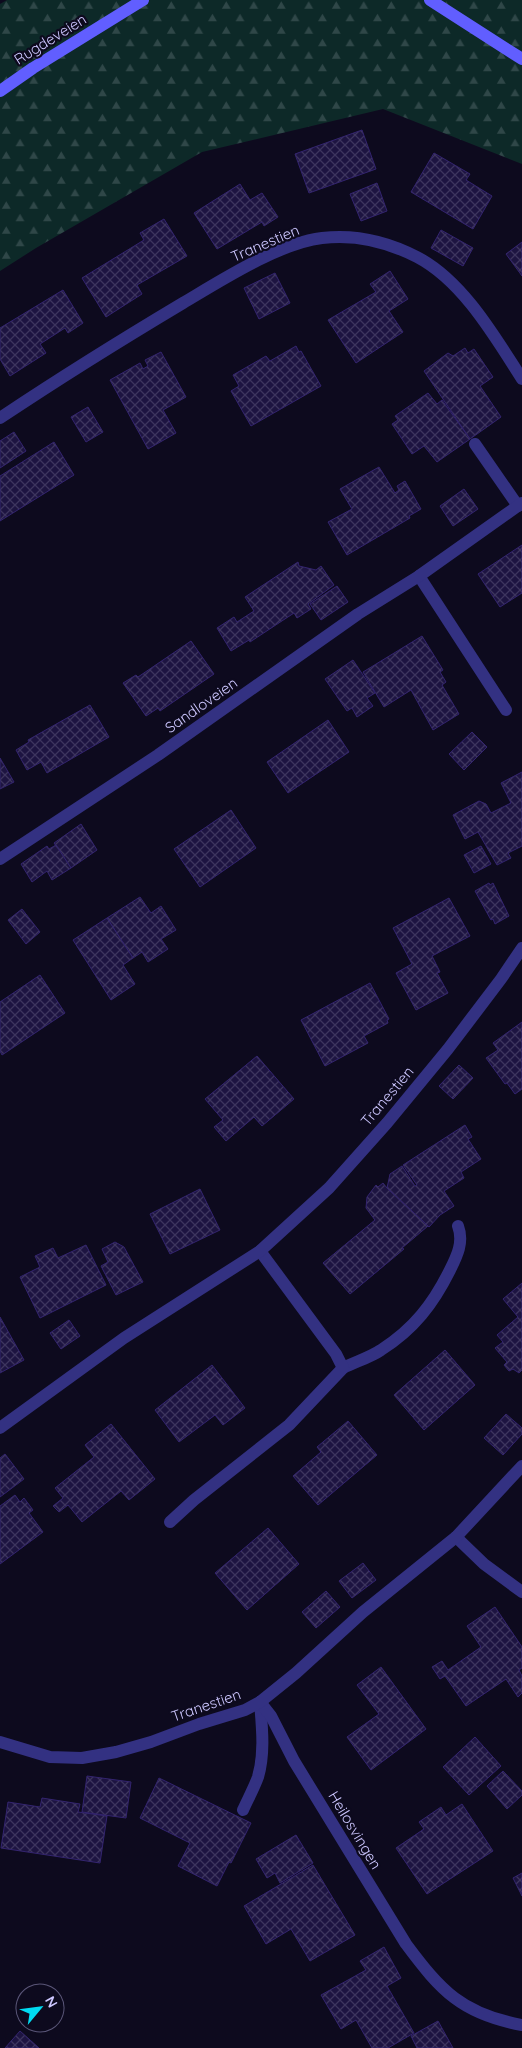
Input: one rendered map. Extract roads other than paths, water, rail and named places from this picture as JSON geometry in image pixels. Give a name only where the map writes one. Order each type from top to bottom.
[{"type":"street","name":"Rugdeveien","points":[[0,91],[33,68],[143,0]]},
{"type":"street","points":[[430,0],[522,59]]},
{"type":"street","name":"Tranestien","points":[[0,418],[125,338],[226,278],[292,246],[321,238],[352,237],[385,243],[418,258],[448,280],[472,305],[522,379]]},
{"type":"street","name":"Sandloveien","points":[[0,859],[158,756],[358,614],[419,576],[520,505],[475,444]]},
{"type":"street","points":[[419,576],[506,710]]},
{"type":"street","name":"Tranestien","points":[[0,1428],[124,1338],[260,1251],[330,1188],[448,1049],[522,948]]},
{"type":"street","points":[[170,1522],[194,1500],[289,1425],[343,1368],[380,1351],[424,1314],[438,1295],[458,1255],[462,1236],[458,1226]]},
{"type":"street","points":[[260,1251],[336,1354],[343,1368]]},
{"type":"street","name":"Tranestien","points":[[0,1742],[50,1757],[91,1756],[116,1752],[151,1742],[244,1710],[260,1702],[296,1673],[363,1612],[456,1537],[522,1466]]},
{"type":"street","points":[[456,1537],[484,1564],[522,1592]]},
{"type":"street","points":[[243,1810],[258,1777],[262,1755],[263,1741],[260,1702]]},
{"type":"street","name":"Heilosvingen","points":[[260,1702],[271,1716],[294,1761],[406,1944],[428,1972],[452,1997],[477,2013],[504,2022],[522,2025]]}]
